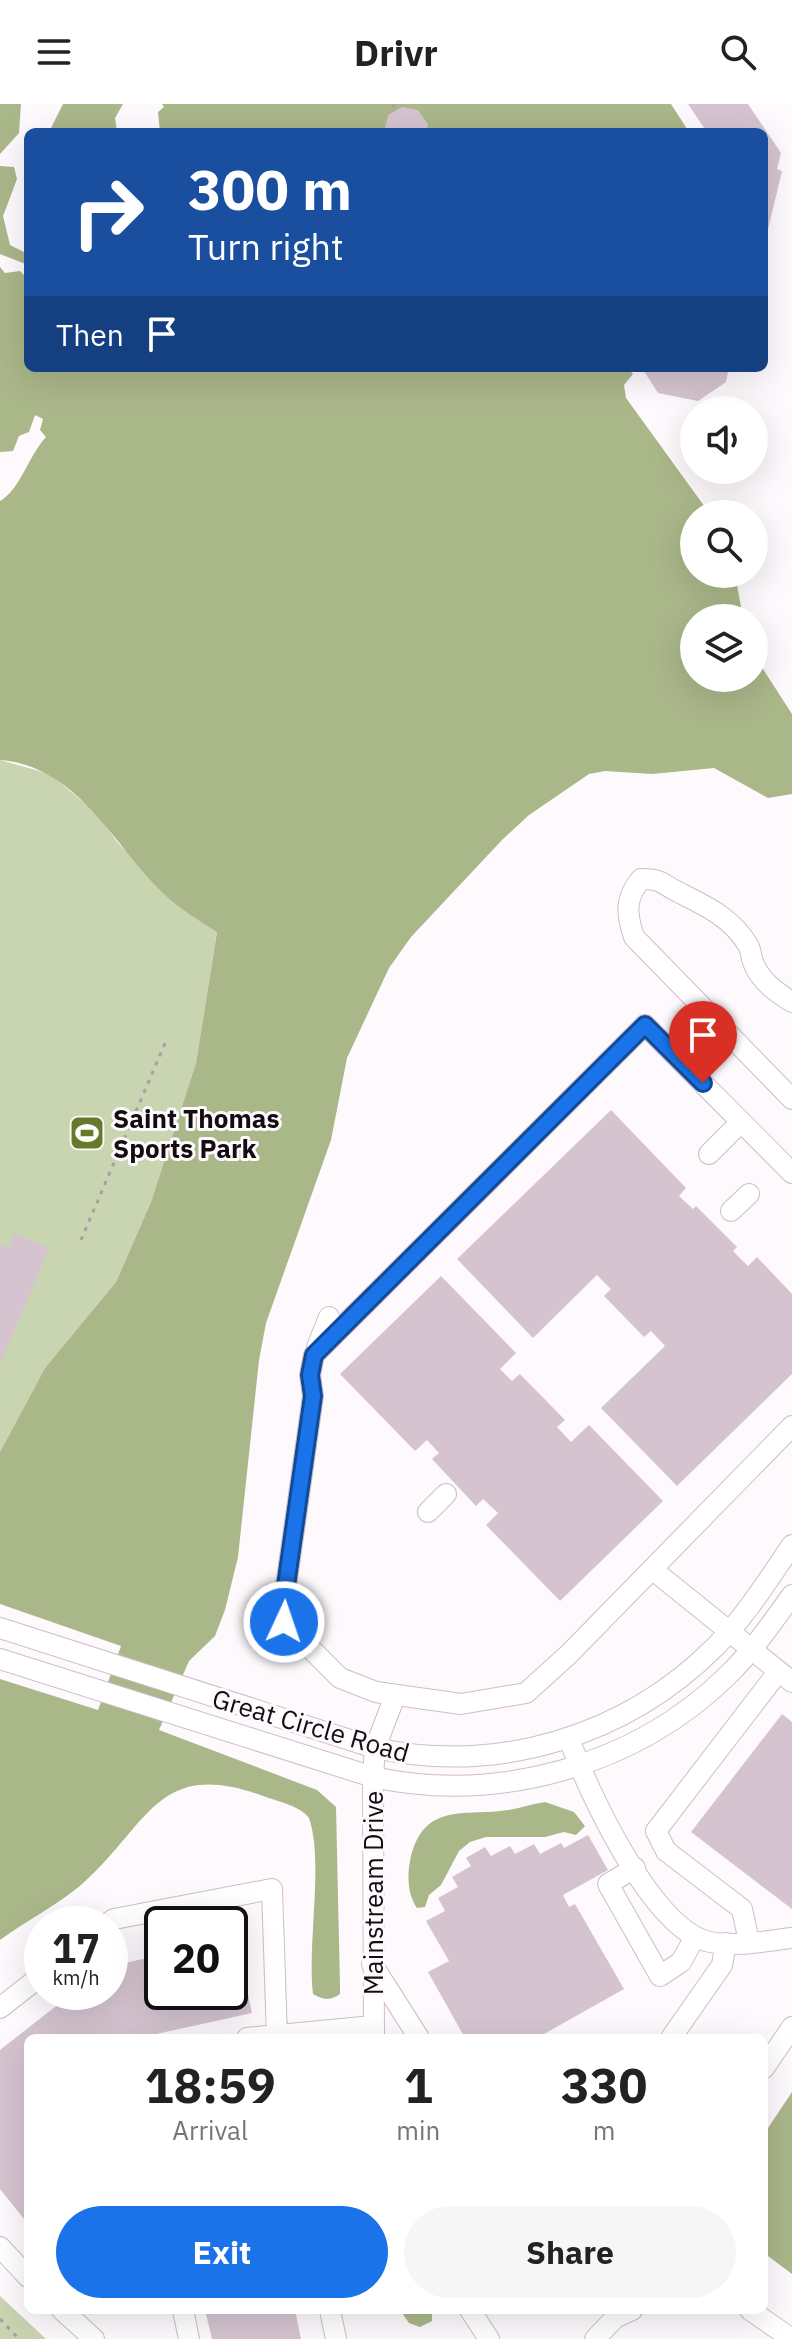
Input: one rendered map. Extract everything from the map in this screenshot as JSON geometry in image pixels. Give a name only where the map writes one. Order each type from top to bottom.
[{"type":"street","points":[[792,1002],[775,991],[762,977],[750,947],[732,923],[710,907],[677,892],[661,879],[641,879],[629,893],[628,919],[634,937],[792,1099]]},
{"type":"street","points":[[314,1355],[645,1025],[792,1173]]},
{"type":"street","points":[[709,1154],[741,1122]]},
{"type":"street","points":[[731,1211],[749,1194]]},
{"type":"street","points":[[329,1317],[314,1355],[310,1375],[313,1396],[282,1614],[284,1622],[340,1678],[395,1696],[461,1704],[526,1693],[653,1570],[792,1426]]},
{"type":"street","points":[[428,1512],[446,1494]]},
{"type":"street","name":"Great Circle Road","points":[[0,1628],[375,1748],[414,1757],[456,1759],[530,1749],[569,1738],[616,1720],[643,1705],[690,1670],[728,1633],[792,1545]]},
{"type":"street","points":[[653,1570],[785,1677],[656,1831],[666,1851],[742,1909],[749,1942]]},
{"type":"street","name":"Great Circle Road","points":[[0,1659],[373,1777],[402,1783],[470,1785],[517,1781],[578,1765],[646,1737],[713,1688],[750,1650],[785,1621],[792,1595]]},
{"type":"street","name":"Mainstream Drive","points":[[374,2032],[373,1777],[375,1748],[395,1696]]},
{"type":"street","points":[[569,1738],[585,1785],[666,1916],[695,1937],[726,1943],[792,1938]]},
{"type":"street","points":[[635,1868],[608,1884],[660,1976],[681,1962],[695,1937]]},
{"type":"street","points":[[128,1916],[272,1889],[276,2034]]},
{"type":"street","points":[[674,2034],[722,1965],[726,1943]]},
{"type":"street","points":[[372,1964],[416,2034]]},
{"type":"street","points":[[0,2008],[24,1989]]},
{"type":"street","points":[[768,2062],[792,2027]]},
{"type":"street","points":[[325,2034],[374,2032]]},
{"type":"street","points":[[0,2247],[24,2273]]},
{"type":"street","points":[[66,2314],[94,2339]]},
{"type":"street","points":[[184,2314],[189,2339]]},
{"type":"street","points":[[331,2314],[336,2339]]},
{"type":"street","points":[[473,2314],[489,2339]]},
{"type":"street","points":[[595,2339],[615,2318],[624,2314]]},
{"type":"street","points":[[756,2314],[792,2339]]},
{"type":"path","points":[[392,104],[396,110]]},
{"type":"path","points":[[81,1240],[166,1041]]},
{"type":"path","points":[[0,2319],[19,2339]]},
{"type":"shaded area","points":[[0,104],[21,104],[19,133],[0,154]]},
{"type":"shaded area","points":[[63,104],[123,104],[115,118],[116,128],[51,128]]},
{"type":"shaded area","points":[[162,104],[671,104],[686,128],[160,128],[158,112],[164,107]]},
{"type":"shaded area","points":[[0,166],[14,167],[17,179],[3,216],[10,245],[24,252],[24,263],[0,254]]},
{"type":"shaded area","points":[[0,267],[5,273],[20,271],[24,275],[24,372],[631,372],[633,374],[624,385],[626,398],[680,473],[680,484],[688,484],[700,500],[680,500],[680,588],[738,588],[740,604],[680,604],[680,692],[768,692],[768,677],[792,714],[792,794],[768,798],[714,768],[652,774],[605,771],[589,774],[529,815],[411,937],[389,968],[347,1058],[331,1140],[266,1323],[259,1360],[238,1557],[225,1610],[215,1636],[189,1661],[159,1730],[317,1790],[336,1807],[340,1994],[330,1999],[313,1994],[315,1857],[309,1818],[289,1805],[229,1787],[200,1785],[177,1791],[158,1803],[81,1885],[52,1906],[24,1906],[24,1924],[0,1940],[0,1679],[98,1710],[121,1646],[0,1604],[0,1452],[45,1368],[116,1282],[151,1202],[196,1063],[217,932],[162,892],[72,791],[51,776],[27,765],[0,760],[0,501],[19,481],[46,437],[40,430],[43,419],[35,415],[29,432],[19,436],[13,451],[0,452]]},
{"type":"shaded area","name":"Saint Thomas Sports Park","points":[[0,760],[50,774],[96,813],[118,843],[184,910],[217,931],[196,1063],[151,1202],[116,1282],[45,1368],[0,1452]]},
{"type":"shaded area","points":[[545,1802],[574,1812],[585,1826],[576,1835],[564,1832],[545,1837],[486,1837],[470,1842],[459,1851],[441,1885],[429,1895],[425,1907],[417,1908],[410,1892],[409,1867],[416,1842],[425,1828],[448,1815],[508,1810]]},
{"type":"shaded area","points":[[792,2092],[792,2274],[768,2256],[768,2128]]},
{"type":"shaded area","points":[[0,2296],[46,2339],[0,2339]]},
{"type":"shaded area","points":[[403,2314],[432,2314],[432,2321],[420,2327],[409,2323]]},
{"type":"building","points":[[688,104],[748,104],[764,128],[704,128]]},
{"type":"building","points":[[402,107],[418,110],[428,124],[427,128],[385,128],[388,115]]},
{"type":"building","points":[[768,134],[781,153],[777,169],[782,171],[768,229]]},
{"type":"building","points":[[645,372],[728,372],[726,382],[705,396],[680,397],[658,393]]},
{"type":"building","points":[[611,1110],[686,1188],[679,1196],[693,1209],[696,1206],[737,1247],[733,1251],[748,1266],[757,1257],[792,1294],[792,1374],[677,1486],[601,1408],[665,1346],[651,1331],[644,1337],[604,1296],[611,1289],[597,1275],[533,1338],[457,1259]]},
{"type":"building","points":[[14,1233],[49,1248],[0,1365],[0,1244],[8,1248]]},
{"type":"building","points":[[441,1276],[516,1353],[500,1369],[512,1381],[520,1374],[565,1420],[557,1427],[571,1442],[589,1425],[663,1501],[560,1601],[486,1525],[498,1513],[483,1499],[476,1506],[432,1459],[439,1453],[427,1440],[415,1451],[340,1374]]},
{"type":"building","points":[[782,1714],[792,1722],[792,1909],[691,1832]]},
{"type":"building","points":[[588,1835],[608,1870],[563,1895],[569,1907],[575,1904],[624,1989],[544,2034],[463,2034],[428,1972],[449,1961],[426,1921],[445,1911],[438,1898],[458,1887],[452,1877],[471,1866],[466,1858],[485,1847],[491,1856],[510,1846],[515,1854],[534,1844],[540,1854],[561,1843],[564,1848]]},
{"type":"building","points":[[144,1959],[144,2010],[248,2010],[248,1994],[252,2013],[156,2034],[24,2034],[24,2219],[0,2189],[0,2050],[51,2010],[128,2010],[128,1962]]},
{"type":"building","points":[[206,2314],[296,2314],[301,2339],[212,2339]]},
{"type":"place","name":"Saint Thomas Sports Park","points":[[87,1133]]},
{"type":"route","points":[[284,1622],[282,1614],[313,1396],[310,1375],[314,1355],[645,1025],[703,1083]]}]
